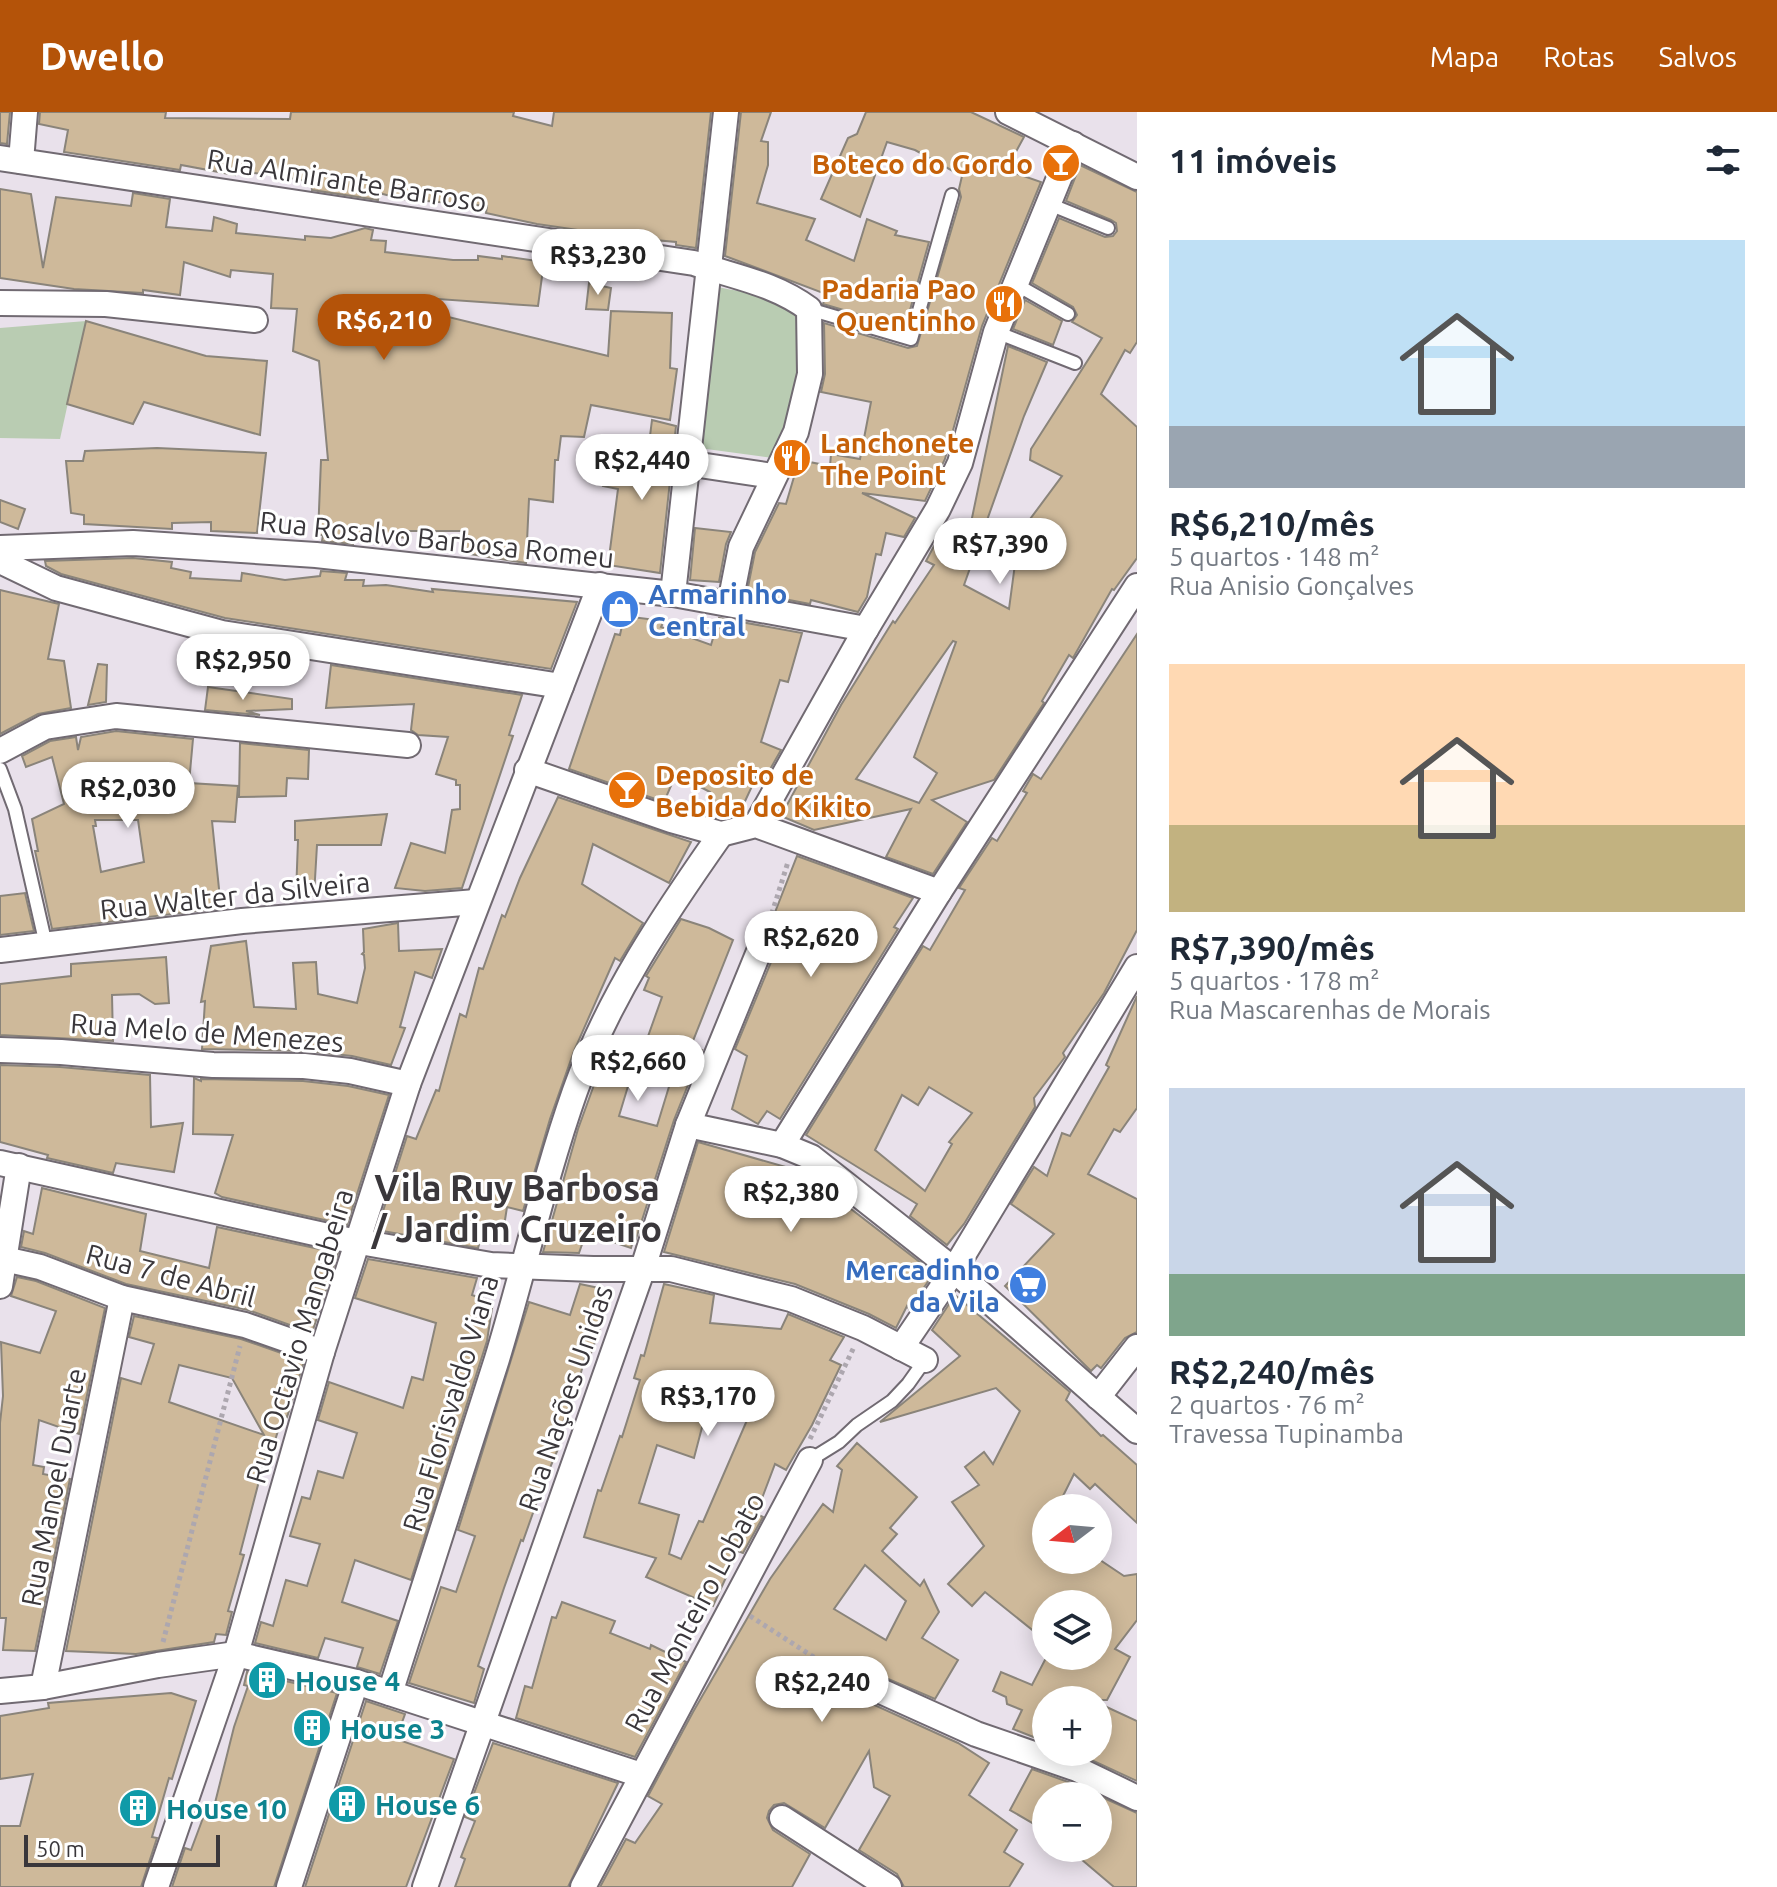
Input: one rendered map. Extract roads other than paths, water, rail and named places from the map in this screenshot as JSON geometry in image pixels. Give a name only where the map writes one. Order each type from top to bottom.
[{"type":"street","points":[[10,160],[25,112]]},
{"type":"street","points":[[673,594],[726,112]]},
{"type":"street","points":[[1008,112],[1137,177]]},
{"type":"street","points":[[756,825],[866,629],[938,509],[960,463],[996,332],[1073,144]]},
{"type":"street","name":"Rua Almirante Barroso","points":[[10,160],[694,263],[765,284],[809,309]]},
{"type":"street","points":[[0,303],[106,304],[255,320]]},
{"type":"street","points":[[730,603],[741,547],[796,432],[810,374],[809,309]]},
{"type":"street","points":[[686,463],[773,476]]},
{"type":"street","name":"Rua Rosalvo Barbosa Romeu","points":[[0,548],[133,543],[316,555],[673,594],[866,629]]},
{"type":"street","points":[[0,561],[56,588],[222,633],[561,686]]},
{"type":"street","name":"Rua Octavio Mangabeira","points":[[156,1887],[236,1654],[322,1352],[408,1084],[600,585]]},
{"type":"street","points":[[782,1145],[939,892],[1137,586]]},
{"type":"street","points":[[0,751],[45,727],[116,716],[408,745]]},
{"type":"street","points":[[527,770],[721,834],[756,825],[939,892]]},
{"type":"street","name":"Rua Florisvaldo Viana","points":[[390,1693],[576,1089],[610,1012],[656,927],[721,834]]},
{"type":"street","name":"Rua Walter da Silveira","points":[[0,950],[242,921],[476,902]]},
{"type":"street","name":"Rua Nações Unidas","points":[[425,1887],[643,1268],[688,1125],[760,949]]},
{"type":"street","points":[[901,1348],[954,1270],[1137,967]]},
{"type":"street","name":"Rua Melo de Menezes","points":[[0,1050],[213,1065],[304,1066],[350,1071],[408,1084]]},
{"type":"street","points":[[688,1125],[782,1145],[811,1157],[954,1270],[1137,1431]]},
{"type":"street","points":[[0,1286],[9,1164],[359,1242],[491,1265],[671,1269],[791,1299],[863,1328],[925,1360]]},
{"type":"street","name":"Rua 7 de Abril","points":[[4,1259],[40,1267],[122,1298],[245,1325],[322,1352]]},
{"type":"street","name":"Rua Manoel Duarte","points":[[43,1687],[122,1298]]},
{"type":"street","points":[[1098,1397],[1137,1347]]},
{"type":"street","name":"Rua Monteiro Lobato","points":[[583,1887],[810,1460]]},
{"type":"street","points":[[0,1691],[43,1687],[236,1654],[356,1682],[641,1775]]},
{"type":"street","points":[[845,1675],[976,1734],[1077,1769],[1137,1798]]},
{"type":"street","points":[[289,1887],[356,1682]]},
{"type":"street","points":[[782,1818],[889,1887]]},
{"type":"lane","name":"Rua Almirante Barroso","points":[[809,309],[911,339],[952,195]]},
{"type":"lane","points":[[1049,204],[1108,228]]},
{"type":"lane","points":[[1017,285],[1068,314]]},
{"type":"lane","points":[[996,332],[1075,363]]},
{"type":"lane","points":[[0,769],[15,809],[46,945]]},
{"type":"lane","name":"Rua Monteiro Lobato","points":[[810,1460],[892,1401],[925,1360]]},
{"type":"place","name":"Boteco do Gordo","points":[[1061,163]]},
{"type":"place","name":"Padaria Pao Quentinho","points":[[1004,304]]},
{"type":"place","name":"Lanchonete The Point","points":[[792,458]]},
{"type":"place","name":"Armarinho Central","points":[[620,609]]},
{"type":"place","name":"Deposito de Bebida do Kikito","points":[[627,790]]},
{"type":"place","name":"Mercadinho da Vila","points":[[1028,1285]]},
{"type":"place","name":"House 4","points":[[267,1680]]},
{"type":"place","name":"House 3","points":[[312,1728]]},
{"type":"place","name":"House 6","points":[[347,1804]]},
{"type":"place","name":"House 10","points":[[138,1808]]},
{"type":"district","name":"Vila Ruy Barbosa / Jardim Cruzeiro","points":[[517,1208]]}]
